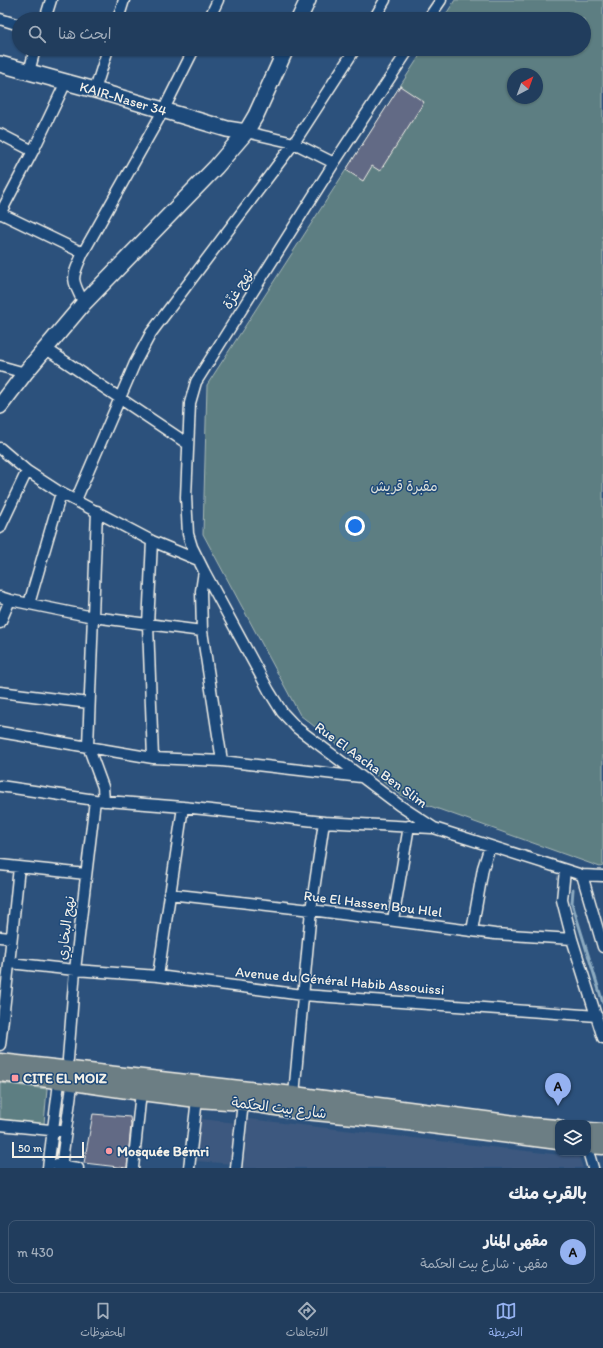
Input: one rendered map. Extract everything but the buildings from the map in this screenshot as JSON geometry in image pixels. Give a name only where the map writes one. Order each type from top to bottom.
[{"type":"main road","points":[[302,12],[308,0]]},
{"type":"main road","points":[[0,406],[45,348],[84,303],[216,167],[246,132],[256,115],[283,56]]},
{"type":"main road","name":"KAIR-Naser 34","points":[[0,64],[227,129],[246,132]]},
{"type":"main road","name":"شارع بيت الحكمة","points":[[0,1062],[67,1072],[294,1095],[385,1113],[530,1132],[555,1140]]},
{"type":"main road","name":"شارع بيت الحكمة","points":[[0,1074],[67,1072],[141,1092],[197,1099],[243,1102],[295,1110],[385,1113]]},
{"type":"main road","name":"شارع بيت الحكمة","points":[[530,1132],[555,1128]]},
{"type":"main road","points":[[591,1131],[603,1132]]},
{"type":"main road","points":[[591,1145],[603,1146]]},
{"type":"street","points":[[47,12],[51,0]]},
{"type":"street","points":[[120,12],[124,0]]},
{"type":"street","points":[[212,12],[218,0]]},
{"type":"street","points":[[378,12],[385,0]]},
{"type":"street","points":[[433,12],[441,0]]},
{"type":"street","points":[[0,19],[12,23]]},
{"type":"street","points":[[29,72],[33,56]]},
{"type":"street","points":[[95,90],[106,56]]},
{"type":"street","points":[[84,303],[74,282],[76,269],[83,253],[163,111],[190,56]]},
{"type":"street","points":[[76,500],[135,363],[151,333],[294,143],[351,56]]},
{"type":"street","name":"نهج غزّة","points":[[204,571],[192,547],[188,534],[186,513],[190,403],[196,382],[334,162],[404,56]]},
{"type":"street","points":[[66,82],[33,151],[0,214],[83,253]]},
{"type":"street","points":[[246,132],[294,143],[334,162]]},
{"type":"street","points":[[0,134],[33,151]]},
{"type":"street","points":[[45,348],[188,444]]},
{"type":"street","points":[[0,366],[25,373]]},
{"type":"street","points":[[0,448],[27,471],[61,493],[152,541],[198,560]]},
{"type":"street","points":[[0,528],[27,471]]},
{"type":"street","points":[[29,604],[61,493]]},
{"type":"street","points":[[88,746],[97,511]]},
{"type":"street","points":[[152,541],[148,625],[153,758]]},
{"type":"street","points":[[204,571],[201,591],[202,631],[222,761]]},
{"type":"street","name":"Rue El Aacha Ben Slim","points":[[204,571],[282,712],[297,728],[361,777],[434,828],[582,875],[603,876]]},
{"type":"street","points":[[0,597],[93,617],[202,631]]},
{"type":"street","points":[[0,623],[10,600]]},
{"type":"street","points":[[0,692],[89,702]]},
{"type":"street","points":[[0,732],[153,758],[222,761],[361,777]]},
{"type":"street","name":"نهج البخاري","points":[[67,1072],[75,970],[86,874],[99,800],[103,787],[88,746]]},
{"type":"street","points":[[0,786],[99,800],[183,807],[324,822],[434,828]]},
{"type":"street","points":[[158,976],[183,807]]},
{"type":"street","points":[[294,1095],[311,910],[324,822]]},
{"type":"street","points":[[393,920],[409,826]]},
{"type":"street","points":[[472,931],[483,868],[490,846]]},
{"type":"street","points":[[0,865],[86,874]]},
{"type":"street","points":[[0,1045],[10,963],[11,938],[19,867]]},
{"type":"street","points":[[565,870],[562,900],[572,939],[603,1038]]},
{"type":"street","points":[[582,875],[603,947]]},
{"type":"street","name":"Rue El Hassen Bou Hlel","points":[[169,894],[393,920],[495,934],[572,939]]},
{"type":"street","points":[[0,936],[11,938]]},
{"type":"street","name":"Avenue du Général Habib Assouissi","points":[[10,963],[75,970],[158,976],[303,995],[597,1016]]},
{"type":"street","points":[[67,1072],[53,1131],[48,1166],[78,1168]]},
{"type":"street","points":[[62,1167],[66,1132],[67,1072]]},
{"type":"street","points":[[133,1168],[141,1092]]},
{"type":"street","points":[[189,1168],[197,1099]]},
{"type":"street","points":[[236,1168],[243,1102]]},
{"type":"street","points":[[0,1125],[66,1132]]},
{"type":"street","points":[[589,1156],[593,1168]]},
{"type":"shaded area","points":[[201,1119],[237,1123],[233,1164],[196,1161]]},
{"type":"shaded area","points":[[248,1119],[555,1154],[555,1156],[579,1157],[583,1168],[243,1168]]},
{"type":"green space","name":"مقبرة قريش","points":[[455,0],[603,0],[603,866],[600,867],[402,796],[300,715],[203,534],[207,385],[419,56],[591,56],[591,12],[447,12]]},
{"type":"green space","points":[[0,1083],[47,1089],[44,1124],[0,1119]]},
{"type":"waterway","points":[[573,889],[572,903],[603,1003]]},
{"type":"place","name":"CITE EL MOIZ","points":[[15,1078]]},
{"type":"place","name":"مقهى المنار","points":[[558,1106]]},
{"type":"place","name":"Mosquée Bémri","points":[[109,1151]]}]
